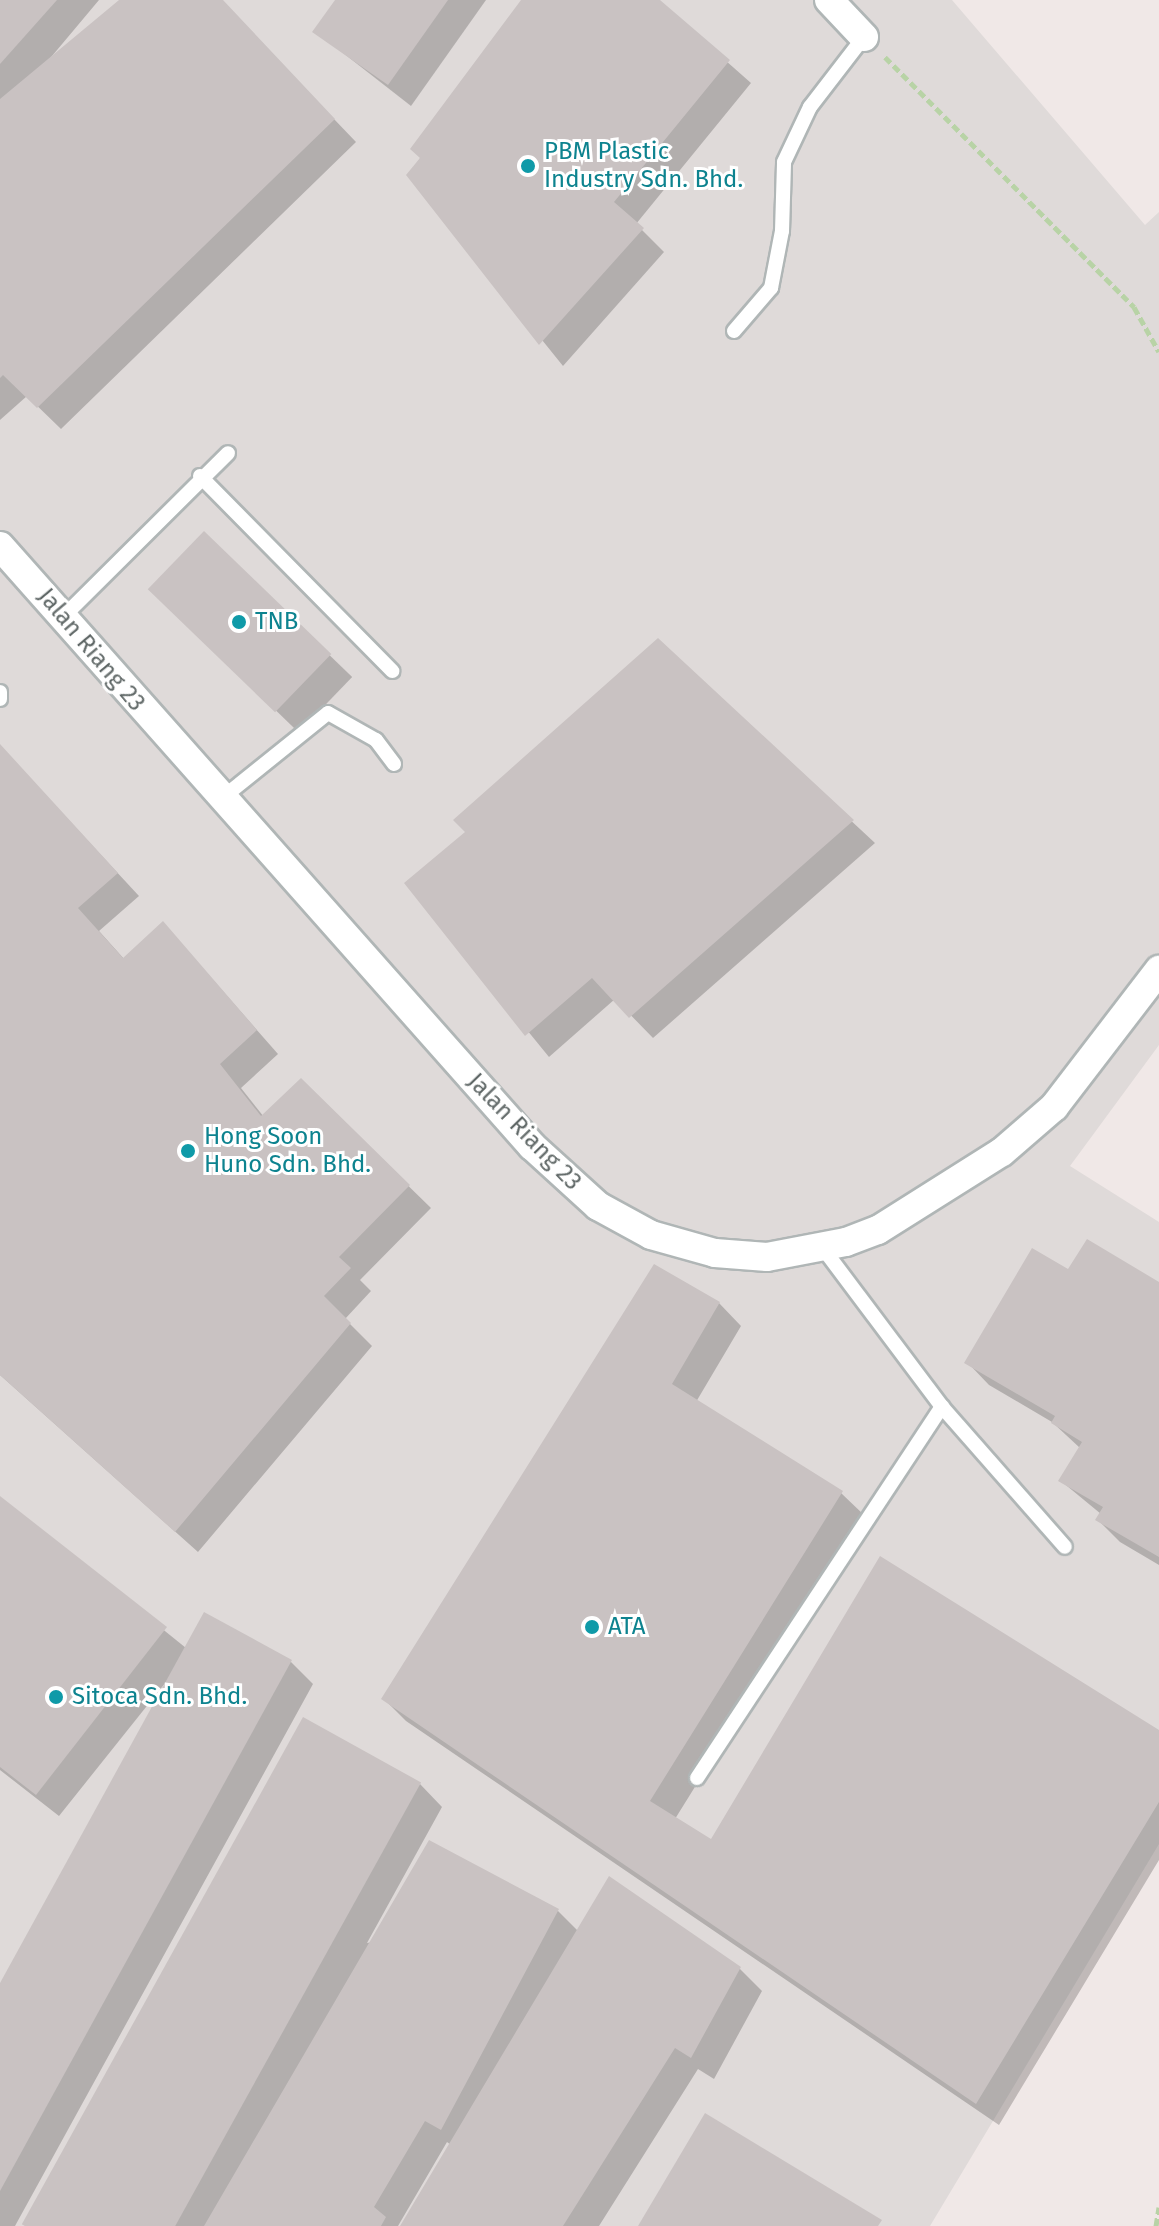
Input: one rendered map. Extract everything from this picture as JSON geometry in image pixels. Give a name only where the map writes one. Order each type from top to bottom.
[{"type":"street","points":[[829,0],[864,37]]},
{"type":"street","name":"Jalan Riang 23","points":[[0,546],[500,1111],[598,1206],[651,1235],[715,1253],[767,1257],[822,1247],[878,1230],[1002,1152],[1054,1107],[1159,970]]},
{"type":"lane","points":[[734,331],[771,288],[782,231],[784,162],[810,107],[864,37]]},
{"type":"lane","points":[[64,616],[200,476],[228,453]]},
{"type":"lane","points":[[200,476],[392,671]]},
{"type":"lane","points":[[0,692],[0,699]]},
{"type":"lane","points":[[221,799],[328,713],[376,740],[394,764]]},
{"type":"lane","points":[[822,1247],[942,1407],[1065,1547]]},
{"type":"lane","points":[[697,1778],[942,1407]]},
{"type":"path","points":[[864,37],[1134,307],[1159,352]]},
{"type":"path","points":[[1156,2226],[1159,2207]]},
{"type":"shaded area","points":[[0,0],[952,0],[1145,225],[1159,212],[1159,1045],[1070,1166],[1159,1222],[1159,1844],[930,2226],[0,2226]]},
{"type":"building","points":[[0,0],[57,0],[0,64]]},
{"type":"building","points":[[119,0],[223,0],[335,119],[37,408],[3,375],[0,378],[0,99]]},
{"type":"building","points":[[335,0],[448,0],[388,85],[312,32]]},
{"type":"building","name":"PBM Plastic Industry Sdn. Bhd.","points":[[521,0],[660,0],[730,60],[614,202],[644,228],[539,345],[406,175],[420,158],[410,149]]},
{"type":"building","name":"TNB","points":[[204,531],[331,654],[275,712],[148,589]]},
{"type":"building","points":[[658,638],[854,820],[629,1018],[592,978],[525,1036],[404,883],[465,832],[453,820]]},
{"type":"building","name":"Hong Soon Huno Sdn. Bhd.","points":[[0,744],[118,873],[78,908],[123,958],[163,921],[257,1030],[220,1064],[261,1116],[301,1078],[410,1185],[339,1257],[351,1268],[324,1296],[351,1323],[175,1532],[0,1375]]},
{"type":"building","points":[[1087,1239],[1159,1282],[1159,1557],[1095,1520],[1103,1507],[1058,1481],[1082,1442],[1051,1423],[1055,1416],[964,1363],[1032,1248],[1068,1269]]},
{"type":"building","name":"ATA","points":[[654,1264],[720,1302],[672,1384],[843,1491],[650,1801],[711,1839],[880,1556],[1159,1730],[1159,1802],[976,2104],[381,1699]]},
{"type":"building","name":"Sitoca Sdn. Bhd.","points":[[0,1496],[167,1627],[36,1795],[0,1767]]},
{"type":"building","points":[[204,1612],[292,1660],[0,2191],[0,1983]]},
{"type":"building","points":[[303,1717],[421,1782],[175,2226],[22,2224]]},
{"type":"building","points":[[429,1840],[559,1909],[441,2130],[425,2121],[374,2207],[386,2217],[381,2226],[204,2226]]},
{"type":"building","points":[[609,1876],[741,1967],[691,2058],[675,2048],[563,2226],[400,2226]]},
{"type":"building","points":[[705,2113],[882,2220],[878,2226],[638,2226]]},
{"type":"place","name":"PBM Plastic Industry Sdn. Bhd.","points":[[528,166]]},
{"type":"place","name":"TNB","points":[[239,622]]},
{"type":"place","name":"Hong Soon Huno Sdn. Bhd.","points":[[188,1151]]},
{"type":"place","name":"ATA","points":[[592,1627]]},
{"type":"place","name":"Sitoca Sdn. Bhd.","points":[[56,1697]]}]
